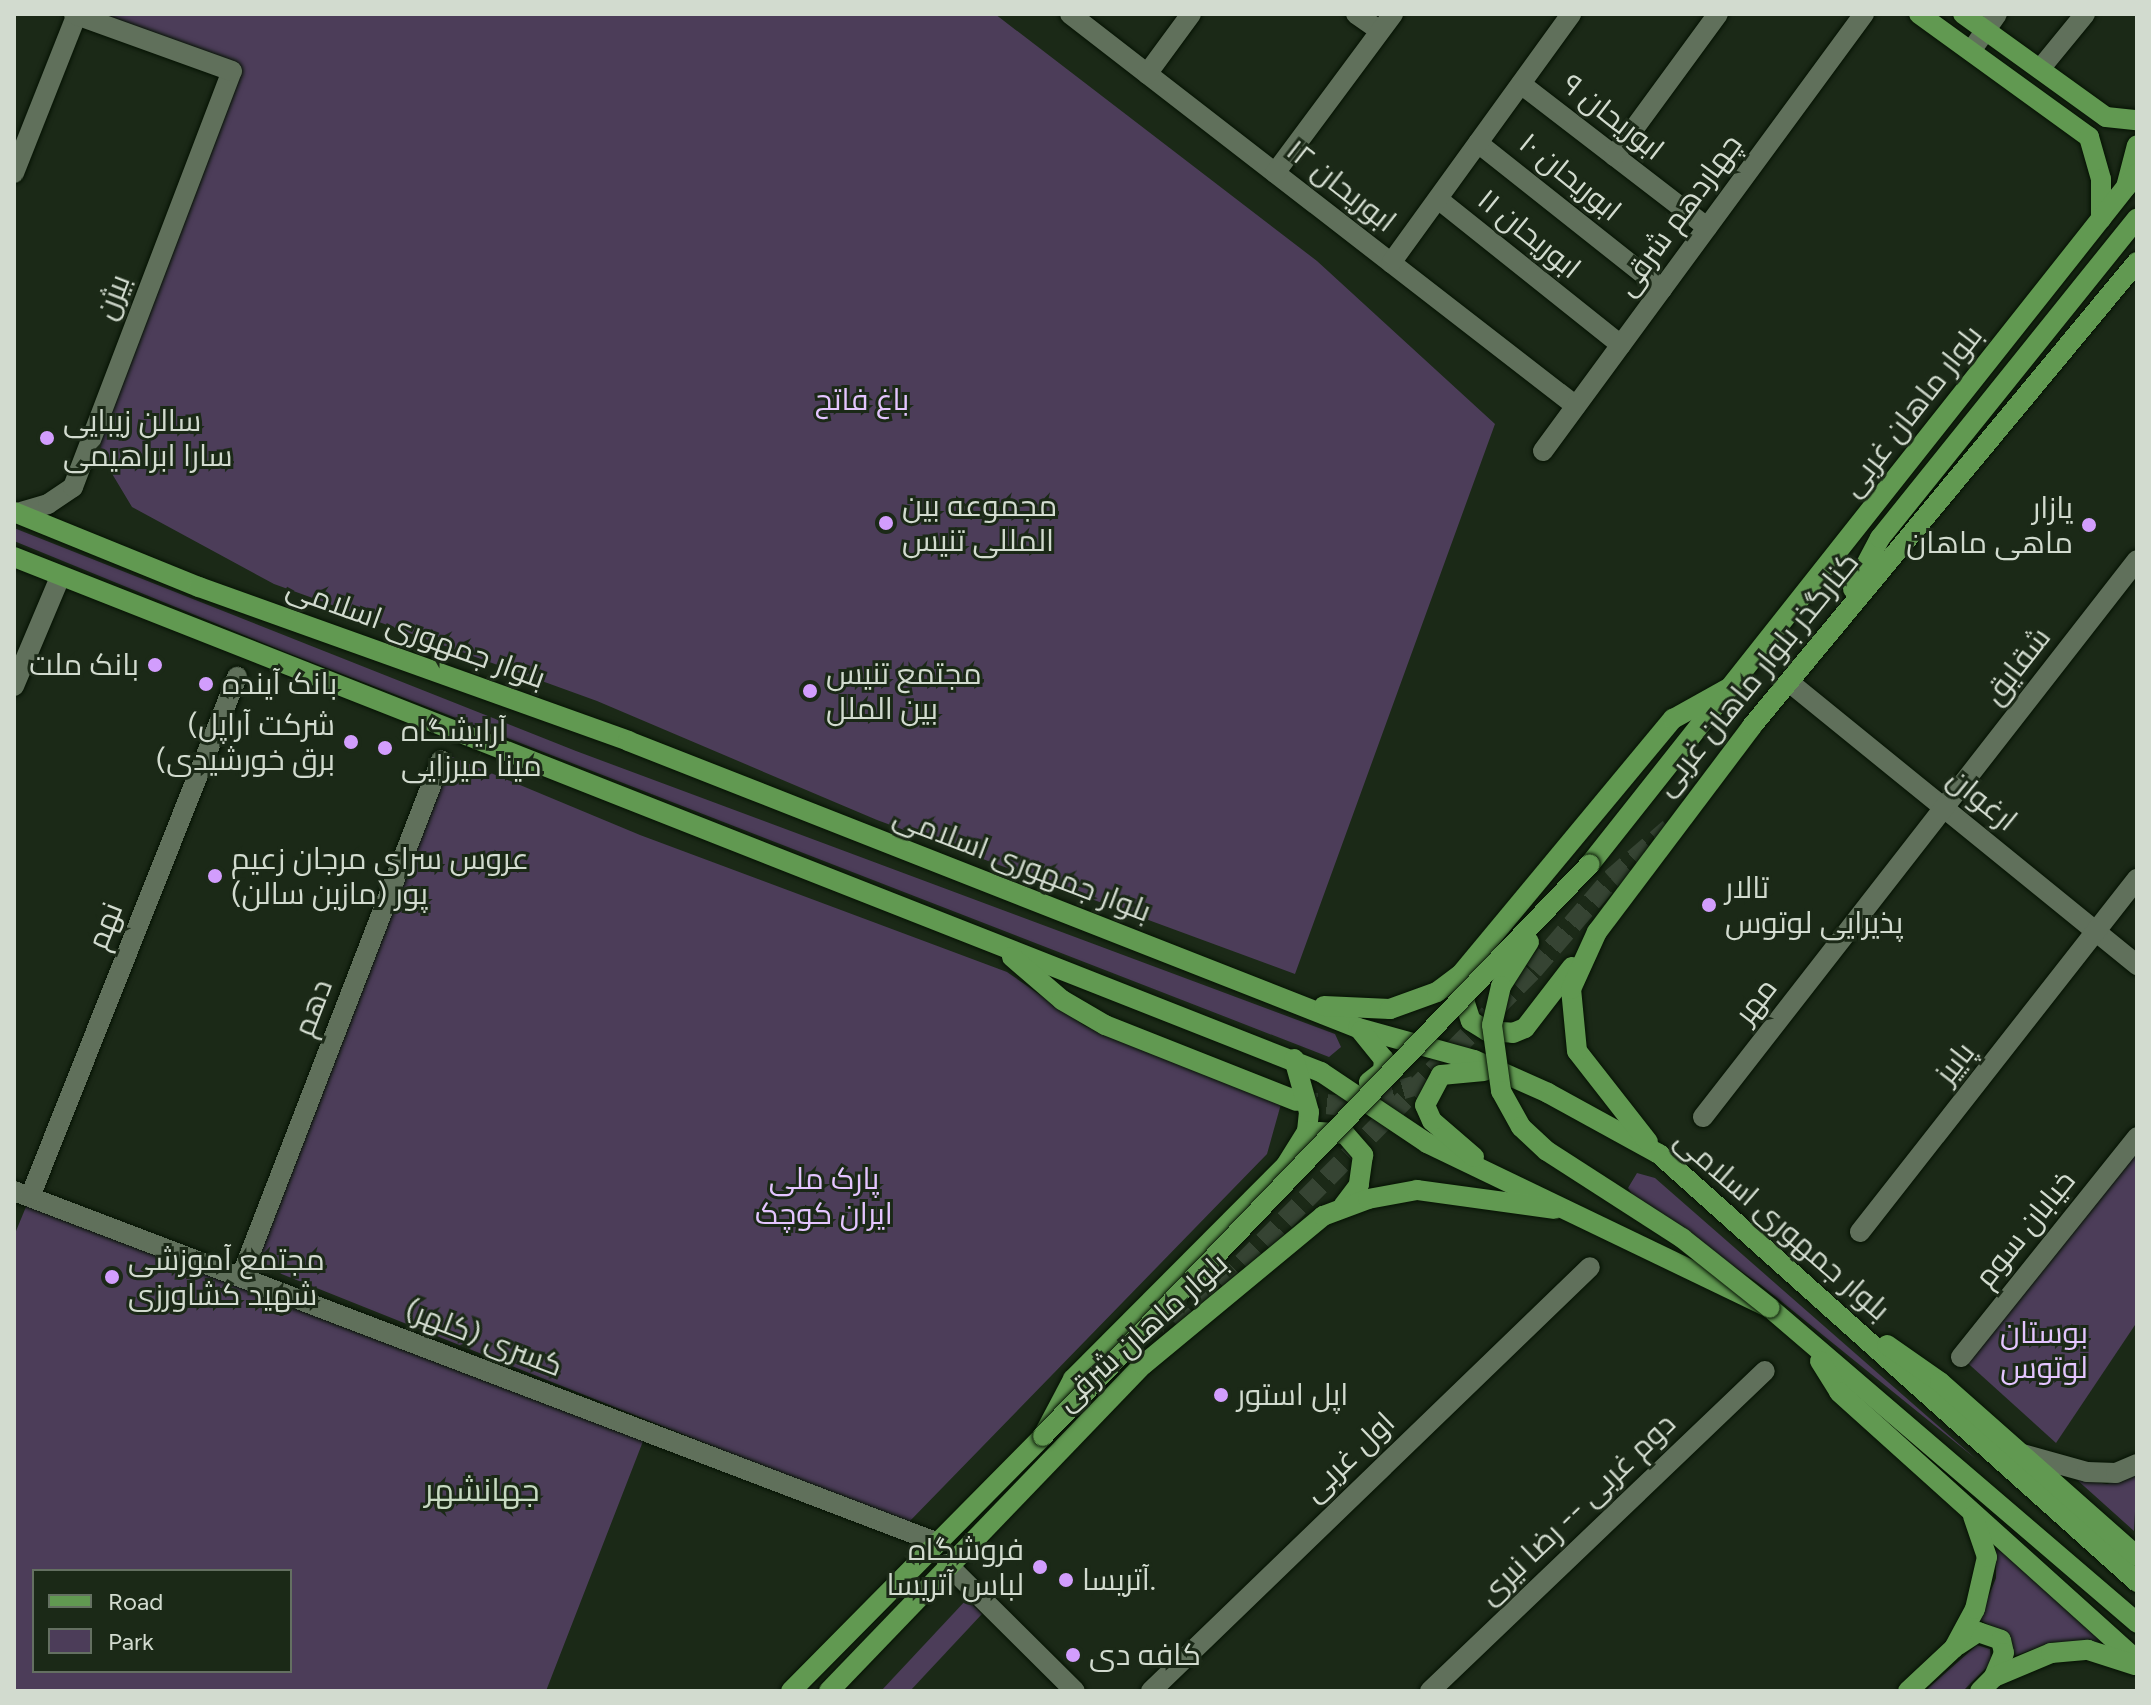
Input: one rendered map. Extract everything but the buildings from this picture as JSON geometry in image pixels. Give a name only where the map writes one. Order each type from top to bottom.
[{"type":"main road","points":[[1919,14],[2089,137],[2101,179],[2101,219]]},
{"type":"main road","points":[[1963,14],[1992,22],[2040,69],[2106,117],[2137,120]]},
{"type":"main road","points":[[2131,181],[2137,145]]},
{"type":"main road","name":"بلوار ماهان غربی","points":[[1590,864],[2131,181]]},
{"type":"main road","name":"بلوار ماهان غربی","points":[[1826,638],[1880,538],[2137,218]]},
{"type":"main road","name":"کنارگذر بلوار ماهان غربی","points":[[1659,1154],[1577,1051],[1571,989],[1597,932],[1789,682],[2135,263]]},
{"type":"main road","name":"بلوار جمهوری اسلامی","points":[[16,513],[199,587],[628,741],[1358,1028],[1474,1060],[1548,1093],[1659,1154],[1838,1311],[1929,1400],[2137,1582]]},
{"type":"main road","points":[[14,557],[1003,949],[1294,1059],[1321,1072],[1402,1128],[1770,1308]]},
{"type":"main road","name":"بلوار ماهان غربی","points":[[1289,1001],[1390,1009],[1437,992],[1491,942],[1673,719],[1734,685]]},
{"type":"main road","points":[[1590,864],[1501,986],[1492,1056],[1501,1091],[1521,1127],[1547,1151],[1682,1238],[1770,1308],[1812,1348],[2137,1623]]},
{"type":"main road","points":[[1043,1436],[1590,864]]},
{"type":"main road","points":[[1491,942],[1471,977],[1464,1012],[1480,1029],[1513,1033],[1537,1015],[1597,932]]},
{"type":"main road","points":[[1003,949],[1062,1000],[1105,1025],[1297,1101]]},
{"type":"main road","points":[[1321,1072],[1366,1083],[1383,1071],[1380,1049],[1358,1028]]},
{"type":"main road","name":"بلوار ماهان شرقی","points":[[791,1691],[933,1541],[1043,1436],[1073,1379],[1291,1158],[1309,1112],[1294,1059]]},
{"type":"main road","points":[[1493,1173],[1432,1121],[1425,1105],[1428,1089],[1441,1075],[1471,1068],[1548,1093]]},
{"type":"main road","points":[[1291,1158],[1318,1132],[1330,1130],[1356,1142],[1364,1170],[1343,1206]]},
{"type":"main road","name":"بلوار ماهان شرقی","points":[[829,1691],[947,1564],[1143,1365],[1299,1233],[1343,1206],[1441,1190],[1578,1213]]},
{"type":"main road","points":[[1838,1311],[1940,1382],[2137,1556]]},
{"type":"main road","points":[[1812,1348],[1839,1392],[2137,1663]]},
{"type":"main road","points":[[1954,1648],[1987,1572],[1982,1535],[1969,1507]]},
{"type":"main road","points":[[1908,1691],[1954,1648],[1978,1632],[2001,1640],[2004,1653],[1987,1684]]},
{"type":"main road","points":[[1987,1684],[2063,1652],[2088,1650],[2137,1663]]},
{"type":"street","points":[[14,173],[76,14]]},
{"type":"street","name":"بیژن","points":[[16,513],[48,504],[73,487],[232,71],[76,14]]},
{"type":"street","name":"ابوریحان ۱۲","points":[[1070,14],[1576,406]]},
{"type":"street","points":[[1147,74],[1191,14]]},
{"type":"street","points":[[1356,14],[1380,31]]},
{"type":"street","points":[[1275,173],[1393,14]]},
{"type":"street","points":[[1391,263],[1571,14]]},
{"type":"street","points":[[1614,156],[1718,14]]},
{"type":"street","name":"چهاردهم شرقی","points":[[1543,451],[1864,14]]},
{"type":"street","points":[[2040,69],[2085,14]]},
{"type":"street","points":[[1971,51],[1992,22]]},
{"type":"street","name":"ابوریحان ۹","points":[[1521,84],[1707,227]]},
{"type":"street","name":"ابوریحان ۱۰","points":[[1478,143],[1662,289]]},
{"type":"street","name":"ابوریحان ۱۱","points":[[1438,199],[1621,345]]},
{"type":"street","name":"شقایق","points":[[1945,808],[2137,560]]},
{"type":"street","points":[[14,686],[60,577]]},
{"type":"street","name":"نهم","points":[[22,1194],[237,677]]},
{"type":"street","name":"ارغوان","points":[[1789,682],[2137,965]]},
{"type":"street","name":"دهم","points":[[241,1277],[441,760]]},
{"type":"street","name":"مهر","points":[[1703,1117],[1945,808]]},
{"type":"street","name":"پاییز","points":[[1860,1232],[2137,879]]},
{"type":"street","name":"خیابان سوم","points":[[1961,1357],[2137,1137]]},
{"type":"street","name":"کسری (کلهر)","points":[[22,1194],[933,1541]]},
{"type":"street","name":"اول غربی","points":[[1151,1691],[1590,1267]]},
{"type":"street","name":"دوم غربی -- رضا نیری","points":[[1430,1691],[1765,1371]]},
{"type":"street","points":[[2022,1454],[2087,1472],[2116,1473],[2137,1464]]},
{"type":"street","points":[[947,1564],[1075,1691]]},
{"type":"green space","name":"باغ فاتح","points":[[96,14],[995,14],[1317,261],[1495,424],[1295,974],[877,820],[597,701],[274,584],[132,507],[96,447],[230,70]]},
{"type":"green space","points":[[14,528],[576,751],[1335,1034],[1341,1047],[1329,1057],[283,651],[14,541]]},
{"type":"green space","name":"پارک ملی ایران کوچک","points":[[450,756],[640,835],[1007,972],[1085,1026],[1281,1104],[1267,1154],[907,1524],[254,1263]]},
{"type":"green space","name":"بوستان لوتوس","points":[[2137,1130],[2137,1322],[2056,1443],[1961,1357]]},
{"type":"green space","points":[[1637,1173],[1655,1178],[1976,1459],[1761,1285],[1634,1197],[1628,1188]]},
{"type":"green space","points":[[30,1197],[647,1431],[546,1691],[14,1691],[14,1236]]},
{"type":"green space","points":[[2137,1474],[2134,1531],[2075,1478],[2107,1484]]},
{"type":"green space","points":[[1996,1540],[2111,1643],[2053,1642],[2012,1657],[2008,1634],[1979,1620],[1996,1578]]},
{"type":"green space","points":[[967,1599],[982,1614],[910,1691],[881,1691]]},
{"type":"green space","points":[[1977,1645],[1990,1649],[1991,1663],[1963,1691],[1925,1691]]},
{"type":"tunnel","points":[[1179,1327],[1533,970],[1611,879],[1669,829]]},
{"type":"tunnel","points":[[1297,1101],[1345,1106],[1414,1086]]},
{"type":"place","name":"سالن زیبایی سارا ابراهیمی","points":[[47,438]]},
{"type":"place","name":"مجموعه بین المللی تنیس","points":[[886,523]]},
{"type":"place","name":"یازار ماهی ماهان","points":[[2089,525]]},
{"type":"place","name":"بانک ملت","points":[[155,665]]},
{"type":"place","name":"بانک آینده","points":[[206,684]]},
{"type":"place","name":"مجتمع تنیس بین الملل","points":[[810,691]]},
{"type":"place","name":"(شرکت آراپل (برق خورشیدی","points":[[351,742]]},
{"type":"place","name":"آرایشگاه مینا میرزایی","points":[[385,748]]},
{"type":"place","name":"عروس سرای مرجان زعیم پور (مازین سالن)","points":[[215,876]]},
{"type":"place","name":"تالار پذیرایی لوتوس","points":[[1709,905]]},
{"type":"place","name":"مجتمع آموزشی شهید کشاورزی","points":[[112,1277]]},
{"type":"place","name":"اپل استور","points":[[1221,1395]]},
{"type":"place","name":"فروشگاه لباس آتریسا","points":[[1040,1567]]},
{"type":"place","name":"آتریسا.","points":[[1066,1580]]},
{"type":"place","name":"کافه دی","points":[[1073,1655]]},
{"type":"district","name":"جهانشهر","points":[[482,1490]]}]
